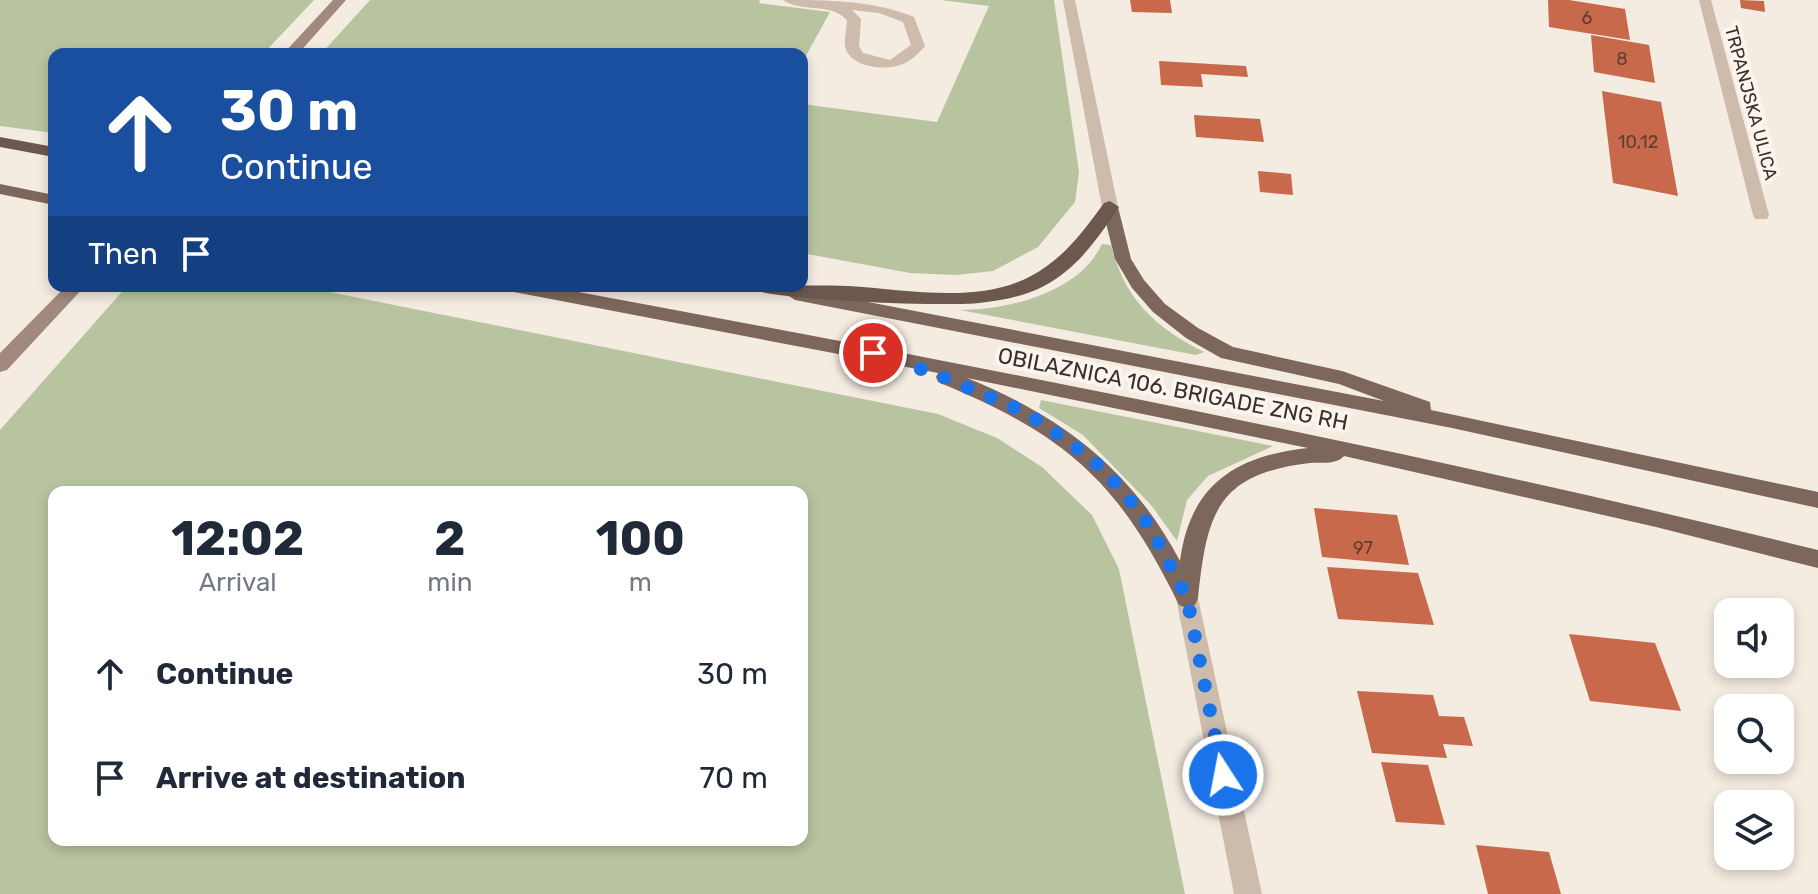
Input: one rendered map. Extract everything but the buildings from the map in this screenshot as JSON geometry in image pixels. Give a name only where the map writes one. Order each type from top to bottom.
[{"type":"highway","points":[[0,142],[48,151]]},
{"type":"highway","points":[[792,293],[847,292],[948,300],[985,298],[1028,286],[1061,269],[1092,238],[1110,207]]},
{"type":"highway","name":"OBILAZNICA 106. BRIGADE ZNG RH","points":[[787,292],[792,293]]},
{"type":"main road","points":[[296,48],[340,0]]},
{"type":"main road","points":[[0,189],[48,199]]},
{"type":"main road","points":[[1110,207],[1123,259],[1138,284],[1159,308],[1192,333],[1228,353],[1379,389],[1452,421]]},
{"type":"main road","points":[[0,365],[70,292]]},
{"type":"main road","name":"OBILAZNICA 106. BRIGADE ZNG RH","points":[[546,292],[873,353],[1394,457],[1818,559]]},
{"type":"main road","name":"OBILAZNICA 106. BRIGADE ZNG RH","points":[[792,293],[1452,421],[1818,500]]},
{"type":"main road","points":[[873,353],[983,392],[1061,434],[1090,457],[1123,491],[1150,527],[1187,598]]},
{"type":"main road","points":[[1187,598],[1198,524],[1210,500],[1227,482],[1269,461],[1305,454],[1394,457]]},
{"type":"street","points":[[789,0],[894,12],[909,20],[918,46],[894,66],[876,64],[857,56],[852,46],[854,19],[847,12],[833,7]]},
{"type":"street","points":[[1069,0],[1110,207]]},
{"type":"street","name":"TRPANJSKA ULICA","points":[[1705,0],[1761,215]]},
{"type":"street","points":[[1187,598],[1248,894]]},
{"type":"green space","points":[[0,0],[314,0],[269,48],[48,48],[48,132],[0,126]]},
{"type":"green space","points":[[370,0],[760,0],[759,3],[830,12],[808,52],[808,48],[326,48]]},
{"type":"green space","points":[[941,0],[1054,0],[1079,172],[1075,202],[1038,247],[993,271],[956,275],[910,273],[808,254],[808,105],[937,122],[989,6]]},
{"type":"green space","points":[[1102,244],[1111,245],[1125,281],[1144,310],[1171,332],[1204,352],[1196,355],[960,310],[1020,302],[1060,286],[1091,261]]},
{"type":"green space","points":[[122,292],[329,292],[938,414],[997,438],[1042,467],[1092,515],[1119,569],[1185,894],[0,894],[0,430]]},
{"type":"green space","points":[[1041,400],[1273,446],[1208,476],[1187,500],[1177,541],[1151,505],[1083,435],[1039,408]]},
{"type":"route","points":[[873,353],[983,392],[1025,412],[1061,434],[1090,457],[1123,491],[1150,527],[1187,598],[1223,775]]}]
